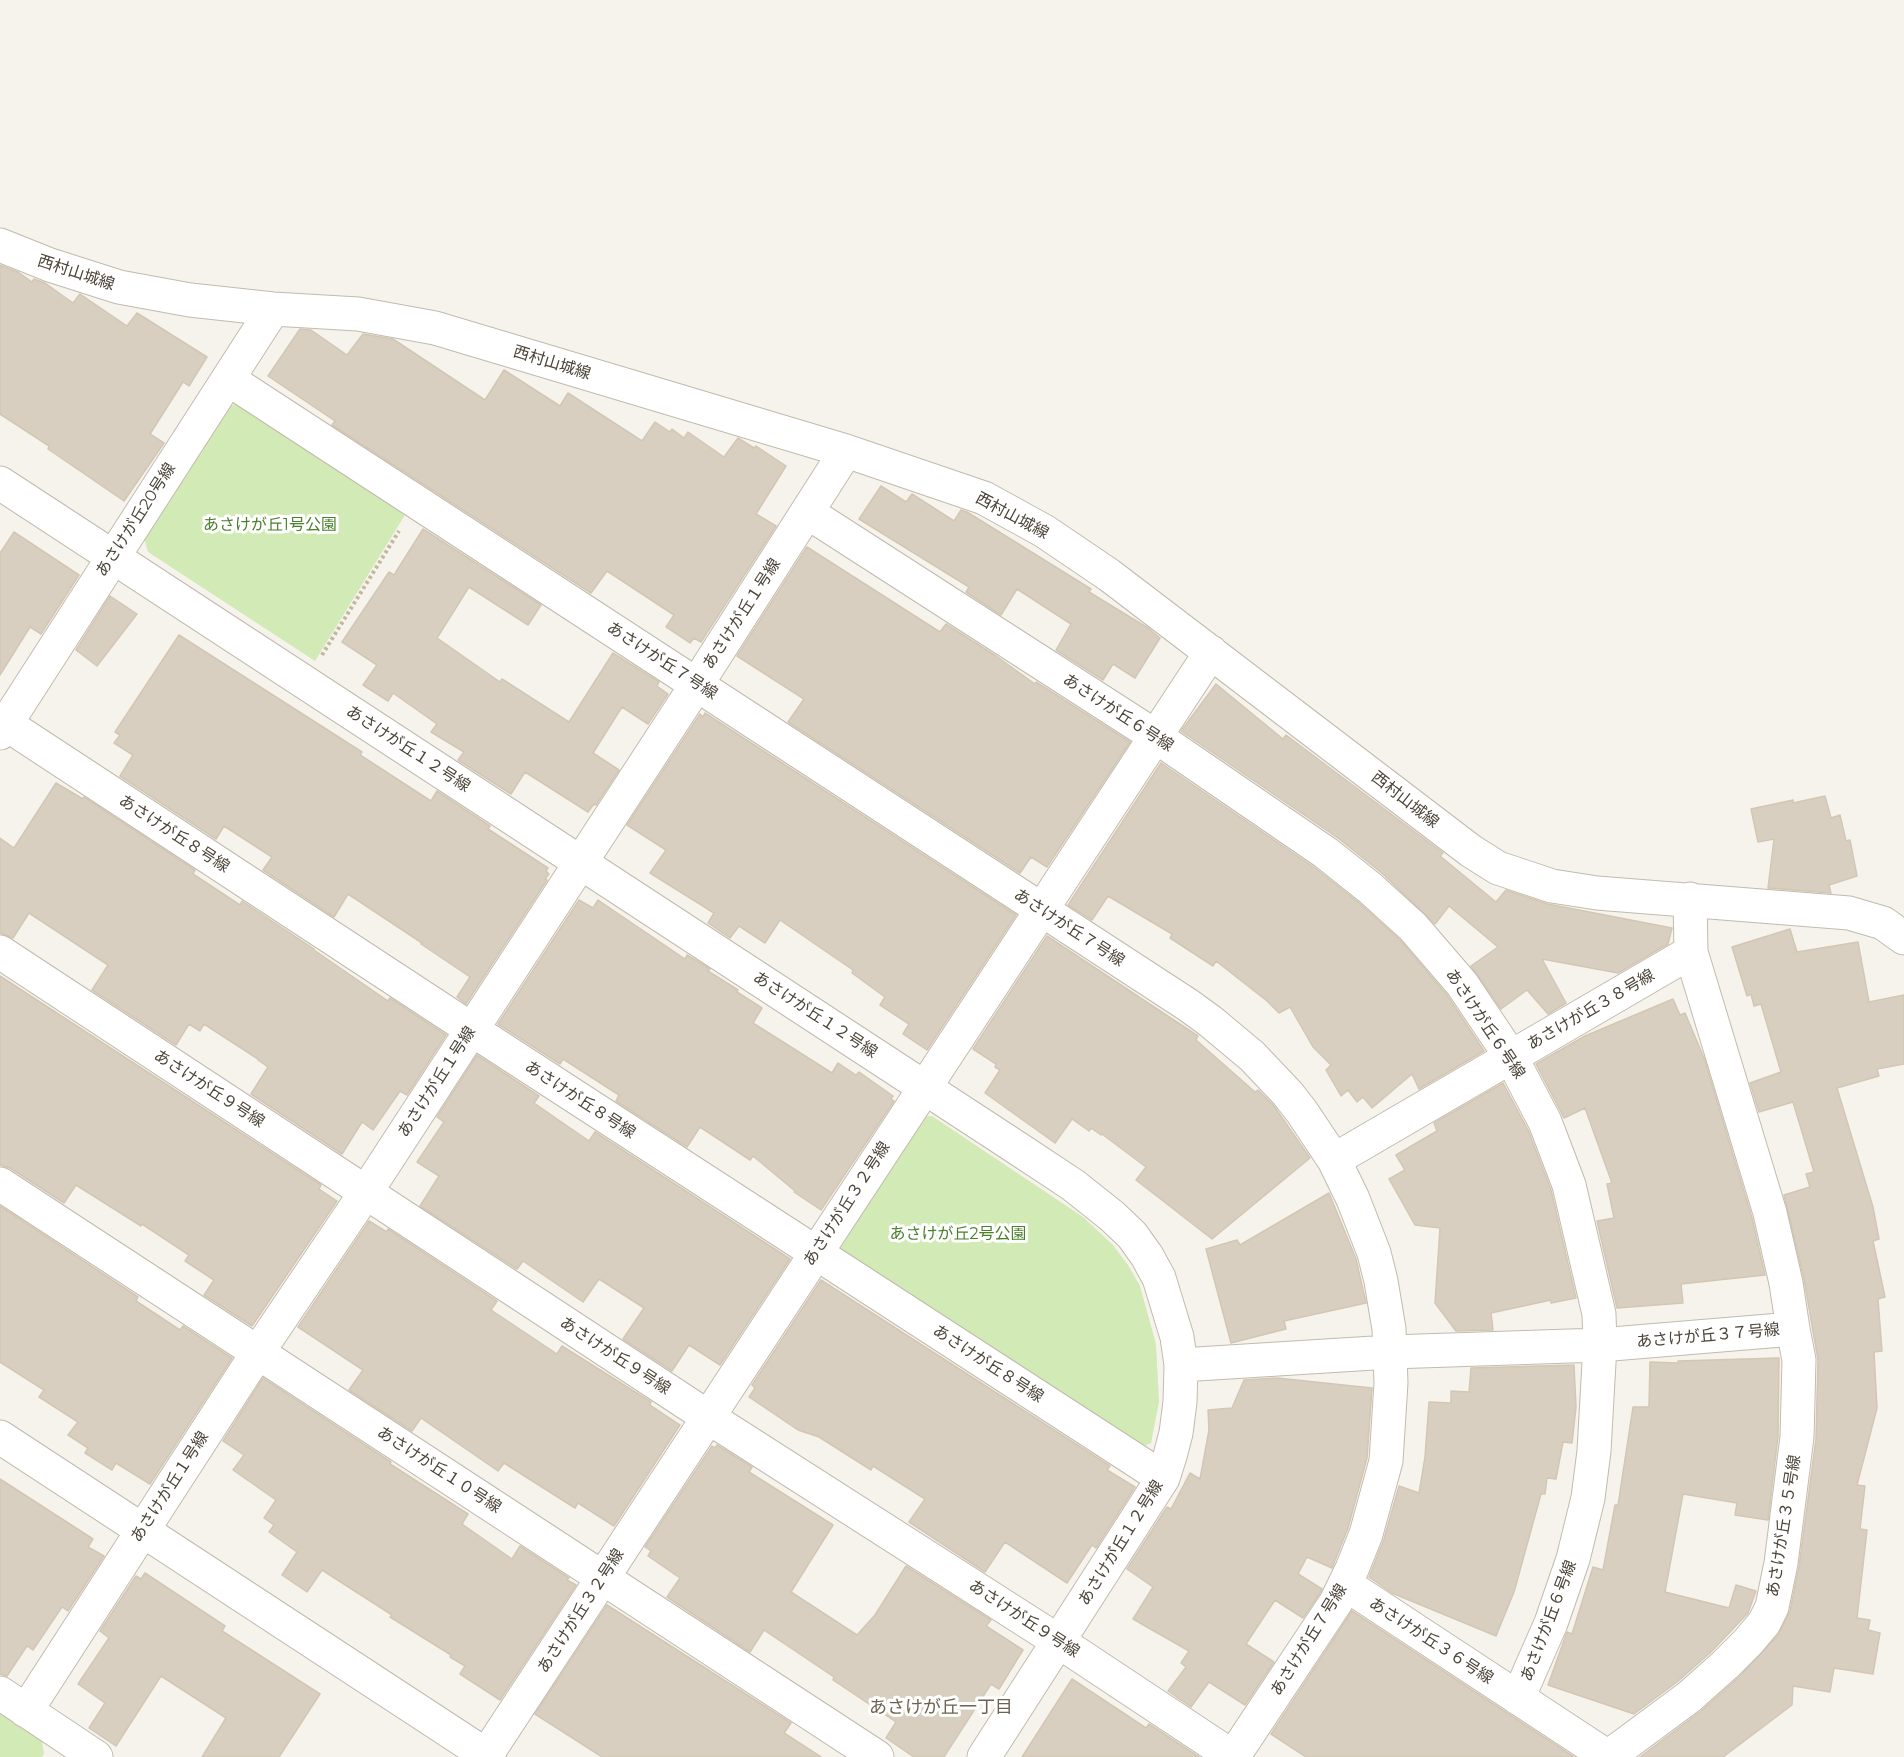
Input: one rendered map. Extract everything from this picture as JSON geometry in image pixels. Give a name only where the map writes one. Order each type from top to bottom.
[{"type":"street","name":"西村山城線","points":[[0,245],[50,265],[119,287],[190,300],[273,309],[358,314],[435,328],[846,451],[984,498],[1044,531],[1109,575],[1471,851],[1498,868],[1563,888],[1597,893],[1849,913],[1883,923],[1904,938]]},
{"type":"street","name":"あさけが丘20号線","points":[[2,725],[273,309]]},
{"type":"street","name":"あさけが丘７号線","points":[[228,379],[1188,1005],[1231,1037],[1288,1094],[1334,1160],[1353,1199],[1374,1253],[1389,1329],[1391,1383],[1386,1461],[1366,1534],[1336,1602],[1233,1757]]},
{"type":"street","name":"あさけが丘１号線","points":[[13,1702],[141,1531],[366,1192],[846,451]]},
{"type":"street","name":"あさけが丘１２号線","points":[[0,483],[1073,1185],[1132,1235],[1160,1278],[1177,1337],[1181,1365],[1176,1433],[1163,1478],[984,1757]]},
{"type":"street","name":"あさけが丘６号線","points":[[807,512],[1155,736],[1326,853],[1370,888],[1413,927],[1462,984],[1511,1057],[1545,1122],[1569,1185],[1599,1314],[1600,1345],[1594,1450],[1588,1498],[1573,1560],[1551,1623],[1518,1698]]},
{"type":"street","name":"あさけが丘３２号線","points":[[486,1756],[1210,652]]},
{"type":"street","name":"あさけが丘８号線","points":[[2,725],[1163,1478]]},
{"type":"street","name":"あさけが丘３７号線","points":[[1181,1365],[1390,1352],[1600,1345],[1792,1329],[1786,1283],[1770,1213],[1691,952],[1690,899]]},
{"type":"street","name":"あさけが丘９号線","points":[[0,952],[708,1417],[1058,1641],[1233,1757]]},
{"type":"street","name":"あさけが丘３８号線","points":[[1334,1160],[1691,952]]},
{"type":"street","name":"あさけが丘１０号線","points":[[0,1184],[877,1757]]},
{"type":"street","name":"あさけが丘３５号線","points":[[1608,1757],[1689,1697],[1725,1665],[1759,1630],[1772,1607],[1781,1563],[1797,1437],[1799,1360],[1792,1329]]},
{"type":"street","points":[[0,1437],[486,1756]]},
{"type":"street","name":"あさけが丘３６号線","points":[[1345,1584],[1608,1757]]},
{"type":"street","points":[[13,1702],[75,1751]]},
{"type":"path","points":[[305,682],[417,502]]},
{"type":"green space","name":"あさけが丘1号公園","points":[[246,401],[408,510],[315,661],[148,552],[144,538],[230,406]]},
{"type":"green space","name":"あさけが丘2号公園","points":[[932,1116],[1083,1217],[1113,1245],[1128,1265],[1140,1286],[1156,1344],[1159,1402],[1151,1443],[1135,1450],[841,1256],[835,1239],[916,1117]]},
{"type":"green space","points":[[0,1713],[42,1741],[44,1754],[42,1757],[0,1757]]},
{"type":"building","points":[[0,265],[18,272],[32,282],[34,279],[45,283],[73,303],[80,294],[127,326],[137,313],[207,357],[189,386],[183,382],[150,434],[164,443],[124,501],[48,449],[49,446],[0,414]]},
{"type":"building","points":[[300,329],[311,330],[347,355],[363,334],[393,339],[485,400],[504,370],[560,406],[568,393],[642,441],[655,422],[670,432],[672,429],[684,438],[688,432],[724,457],[738,438],[754,448],[756,446],[786,466],[756,514],[776,526],[701,642],[694,638],[690,643],[666,627],[674,615],[607,571],[591,593],[332,425],[335,421],[268,376]]},
{"type":"building","points":[[881,486],[906,502],[912,494],[954,521],[961,510],[967,512],[1091,589],[1089,592],[1148,628],[1160,638],[1135,678],[1113,664],[1103,680],[1056,650],[1071,624],[1017,589],[1001,615],[966,592],[969,587],[859,519]]},
{"type":"building","points":[[423,529],[541,605],[528,625],[469,587],[437,638],[500,682],[502,679],[569,722],[613,653],[659,682],[657,686],[668,694],[648,724],[622,707],[593,753],[619,770],[596,805],[594,804],[588,812],[525,772],[511,794],[458,760],[464,752],[431,732],[437,724],[393,693],[388,701],[363,685],[377,665],[342,642],[389,572],[394,575]]},
{"type":"building","points":[[14,532],[79,575],[41,634],[30,627],[0,675],[0,553]]},
{"type":"building","points":[[807,547],[940,632],[946,624],[1035,684],[1036,682],[1130,742],[1047,867],[1031,857],[1020,873],[788,722],[804,699],[737,656]]},
{"type":"building","points":[[110,596],[137,614],[97,666],[76,650]]},
{"type":"building","points":[[179,635],[362,752],[360,755],[431,801],[437,791],[490,826],[488,829],[548,868],[546,871],[549,874],[545,879],[547,880],[466,1004],[457,997],[470,977],[348,894],[334,917],[263,870],[272,857],[224,826],[216,839],[120,776],[133,755],[114,743],[120,735],[115,732]]},
{"type":"building","points":[[1216,684],[1283,739],[1286,735],[1443,853],[1440,856],[1496,902],[1506,890],[1548,904],[1672,928],[1668,944],[1618,973],[1542,959],[1566,1003],[1548,1014],[1527,990],[1501,1009],[1471,966],[1498,947],[1449,906],[1435,924],[1383,874],[1338,838],[1181,731]]},
{"type":"building","points":[[705,713],[1016,915],[927,1050],[903,1034],[909,1024],[880,1005],[885,997],[852,973],[853,970],[780,920],[765,943],[739,926],[730,938],[708,923],[714,913],[650,873],[666,850],[627,825],[700,714],[703,717]]},
{"type":"building","points":[[1161,763],[1315,868],[1358,902],[1400,940],[1447,995],[1484,1051],[1419,1089],[1412,1074],[1372,1108],[1363,1097],[1357,1102],[1348,1090],[1341,1096],[1326,1070],[1331,1065],[1313,1047],[1290,1007],[1279,1013],[1216,961],[1213,966],[1170,938],[1172,934],[1108,896],[1092,920],[1068,905]]},
{"type":"building","points":[[56,783],[83,799],[84,797],[195,870],[193,874],[240,905],[242,901],[388,1001],[390,998],[446,1035],[407,1095],[400,1091],[373,1130],[362,1122],[342,1154],[251,1094],[268,1067],[204,1024],[200,1031],[189,1024],[176,1045],[92,990],[108,965],[29,913],[13,938],[0,933],[0,838],[14,848]]},
{"type":"building","points":[[1825,796],[1831,818],[1840,815],[1846,841],[1850,840],[1857,876],[1829,885],[1831,893],[1768,888],[1774,839],[1758,842],[1751,809]]},
{"type":"building","points":[[579,900],[593,908],[598,900],[685,959],[687,955],[710,969],[708,971],[762,1008],[753,1023],[832,1073],[838,1063],[856,1075],[859,1072],[893,1096],[891,1099],[894,1101],[821,1210],[794,1192],[753,1156],[750,1160],[700,1127],[687,1147],[616,1101],[619,1095],[563,1059],[560,1064],[498,1024]]},
{"type":"building","points":[[1790,929],[1797,952],[1858,942],[1869,1002],[1904,995],[1904,1064],[1877,1069],[1879,1076],[1837,1088],[1873,1207],[1879,1239],[1873,1241],[1885,1297],[1878,1299],[1882,1351],[1874,1352],[1877,1408],[1857,1485],[1865,1486],[1860,1529],[1867,1530],[1857,1618],[1870,1620],[1868,1630],[1880,1633],[1873,1674],[1834,1668],[1830,1692],[1793,1686],[1792,1705],[1723,1757],[1640,1757],[1701,1711],[1738,1678],[1778,1635],[1790,1611],[1799,1567],[1816,1439],[1818,1360],[1804,1279],[1784,1195],[1810,1187],[1806,1174],[1814,1172],[1793,1102],[1759,1112],[1750,1083],[1781,1072],[1761,1004],[1754,1006],[1751,994],[1747,996],[1732,947]]},
{"type":"building","points":[[1047,936],[1198,1036],[1196,1040],[1255,1092],[1258,1090],[1274,1106],[1310,1158],[1212,1239],[1136,1180],[1146,1167],[1102,1134],[1091,1128],[1089,1131],[1072,1119],[1055,1143],[985,1093],[1000,1070],[995,1067],[996,1064],[973,1049]]},
{"type":"building","points":[[0,976],[321,1185],[319,1189],[337,1201],[252,1326],[204,1295],[214,1280],[185,1261],[189,1255],[142,1224],[141,1226],[76,1185],[64,1203],[10,1168],[0,1165]]},
{"type":"building","points":[[1673,999],[1680,1015],[1685,1013],[1704,1058],[1752,1218],[1765,1275],[1681,1284],[1683,1303],[1617,1308],[1597,1221],[1614,1218],[1607,1184],[1612,1183],[1585,1108],[1564,1118],[1536,1064],[1585,1036]]},
{"type":"building","points":[[477,1055],[539,1096],[534,1103],[589,1141],[595,1132],[790,1259],[720,1365],[689,1345],[672,1371],[623,1339],[644,1308],[599,1279],[583,1302],[523,1261],[517,1269],[420,1206],[439,1176],[417,1162],[444,1122],[437,1117]]},
{"type":"building","points":[[1503,1083],[1528,1130],[1551,1190],[1576,1298],[1551,1303],[1551,1300],[1491,1313],[1493,1330],[1456,1331],[1435,1303],[1440,1228],[1415,1225],[1389,1179],[1405,1170],[1396,1155],[1437,1131],[1434,1123]]},
{"type":"building","points":[[1329,1193],[1356,1259],[1366,1303],[1284,1321],[1286,1329],[1231,1343],[1206,1249],[1237,1240],[1240,1245]]},
{"type":"building","points":[[0,1206],[138,1297],[136,1301],[180,1330],[183,1326],[232,1358],[150,1484],[116,1463],[112,1470],[85,1453],[88,1448],[68,1435],[78,1422],[39,1397],[44,1390],[0,1362]]},
{"type":"building","points":[[369,1221],[387,1232],[388,1229],[497,1301],[491,1310],[557,1354],[562,1346],[651,1402],[650,1405],[680,1425],[614,1526],[578,1503],[575,1508],[504,1463],[498,1471],[421,1418],[412,1431],[349,1390],[363,1370],[298,1327]]},
{"type":"building","points":[[821,1280],[1110,1466],[1107,1470],[1135,1487],[1096,1548],[1092,1545],[1067,1583],[1005,1542],[985,1572],[909,1522],[925,1499],[873,1466],[871,1470],[819,1437],[798,1430],[749,1397],[755,1388],[752,1385]]},
{"type":"building","points":[[1779,1358],[1778,1436],[1768,1520],[1735,1515],[1737,1503],[1683,1494],[1665,1592],[1729,1608],[1736,1585],[1756,1591],[1748,1613],[1712,1651],[1677,1682],[1634,1714],[1548,1685],[1567,1632],[1572,1634],[1593,1567],[1603,1570],[1615,1505],[1618,1505],[1633,1407],[1649,1407],[1650,1362],[1678,1363],[1678,1361]]},
{"type":"building","points":[[1574,1365],[1576,1407],[1572,1443],[1563,1442],[1556,1479],[1547,1478],[1545,1494],[1541,1494],[1514,1592],[1496,1636],[1392,1593],[1369,1577],[1384,1539],[1399,1486],[1419,1493],[1425,1457],[1429,1402],[1451,1403],[1451,1391],[1469,1392],[1471,1368]]},
{"type":"building","points":[[263,1378],[468,1514],[462,1524],[512,1559],[520,1546],[576,1585],[500,1700],[460,1674],[465,1666],[450,1657],[451,1655],[390,1617],[392,1615],[322,1570],[307,1592],[282,1575],[297,1552],[269,1532],[274,1525],[264,1518],[276,1500],[233,1470],[244,1455],[223,1441]]},
{"type":"building","points":[[1277,1378],[1372,1388],[1367,1458],[1348,1528],[1332,1568],[1307,1557],[1298,1574],[1322,1589],[1320,1593],[1303,1618],[1275,1600],[1246,1644],[1274,1662],[1245,1705],[1209,1682],[1191,1707],[1168,1691],[1186,1667],[1181,1663],[1189,1651],[1133,1619],[1153,1587],[1127,1569],[1167,1507],[1171,1509],[1190,1473],[1200,1479],[1209,1430],[1208,1410],[1232,1408],[1244,1380]]},
{"type":"building","points":[[717,1445],[752,1467],[749,1472],[833,1525],[791,1592],[857,1635],[875,1615],[906,1566],[991,1620],[986,1626],[1023,1650],[999,1689],[991,1684],[944,1757],[914,1757],[886,1738],[896,1722],[764,1630],[750,1652],[667,1597],[680,1578],[648,1556],[651,1551],[645,1547],[712,1446],[715,1448]]},
{"type":"building","points":[[0,1479],[93,1539],[88,1547],[104,1556],[68,1611],[62,1607],[33,1650],[27,1646],[7,1676],[0,1674]]},
{"type":"building","points":[[145,1573],[225,1626],[222,1631],[320,1694],[279,1757],[202,1757],[226,1718],[161,1676],[116,1746],[89,1728],[105,1703],[78,1684],[109,1638],[100,1631],[136,1576],[141,1579]]},
{"type":"building","points":[[607,1605],[791,1723],[784,1733],[821,1757],[602,1757],[535,1714]]},
{"type":"building","points":[[1352,1611],[1574,1757],[1306,1757],[1271,1734]]},
{"type":"building","points":[[1072,1679],[1146,1728],[1149,1724],[1199,1757],[1022,1757]]},
{"type":"district","name":"あさけが丘一丁目","points":[[941,1708]]}]
